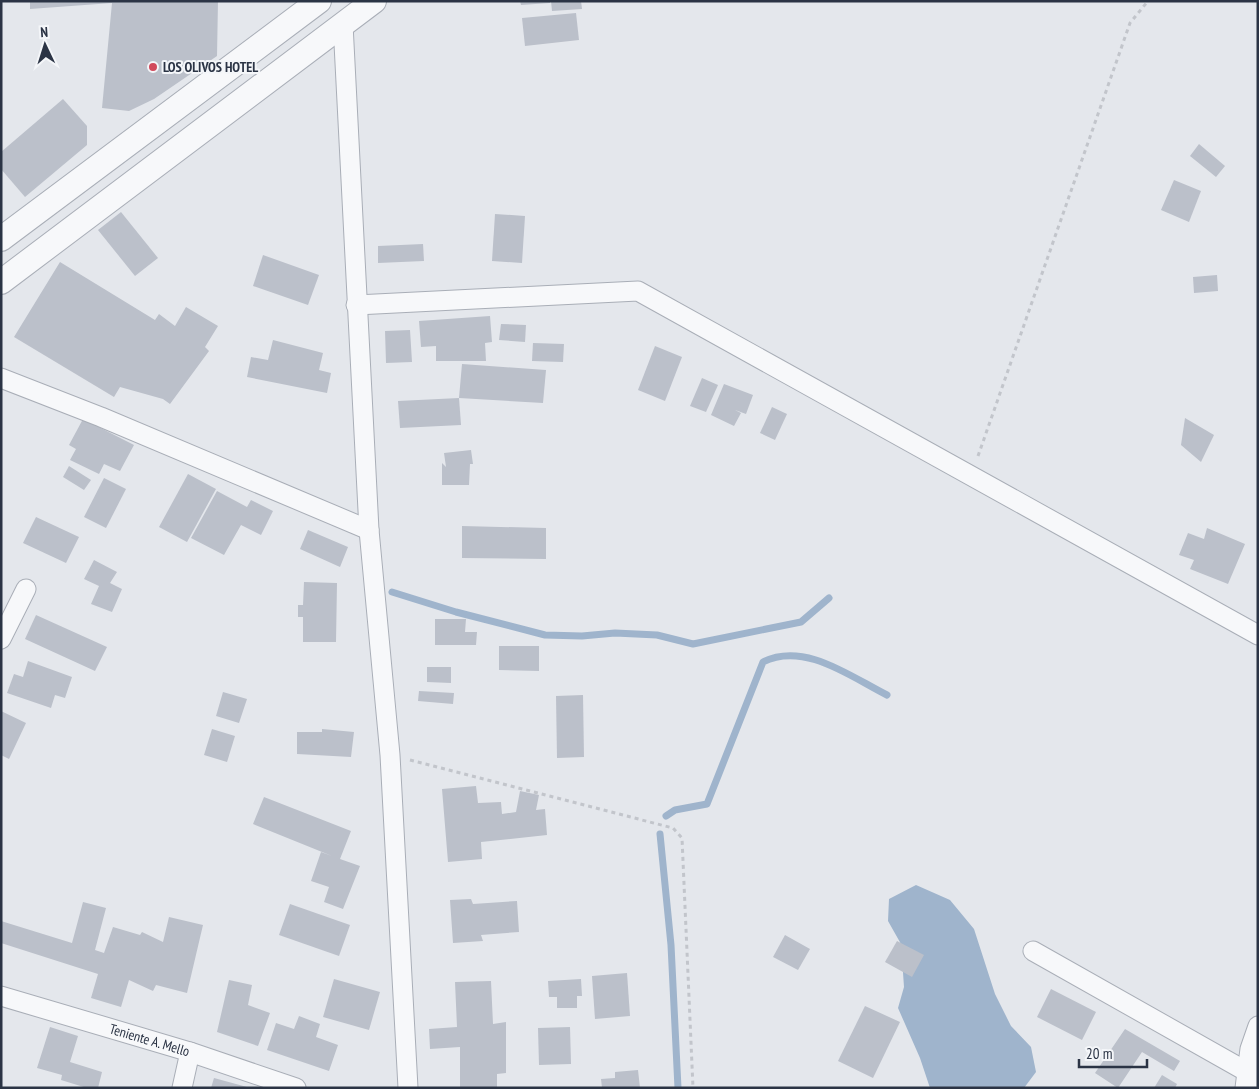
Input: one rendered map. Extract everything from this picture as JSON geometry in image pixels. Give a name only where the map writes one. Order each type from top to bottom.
[{"type":"street","points":[[1,238],[319,1]]},
{"type":"street","points":[[1,282],[374,1]]},
{"type":"street","points":[[343,24],[368,530],[390,755],[408,1088]]},
{"type":"street","points":[[356,305],[638,291],[1258,635]]},
{"type":"street","points":[[1,378],[101,417],[368,530]]},
{"type":"street","points":[[1,639],[26,589]]},
{"type":"street","points":[[1033,951],[1250,1079]]},
{"type":"street","name":"Teniente A. Mello","points":[[1,996],[190,1052],[296,1088]]},
{"type":"street","points":[[1250,1079],[1250,1049],[1258,1026]]},
{"type":"street","points":[[182,1088],[190,1052]]},
{"type":"path","points":[[971,476],[1130,23],[1148,1]]},
{"type":"path","points":[[390,755],[673,828],[682,838],[693,1088]]},
{"type":"water","points":[[916,885],[950,900],[974,929],[995,994],[1011,1026],[1031,1047],[1036,1072],[1024,1088],[930,1088],[920,1058],[898,1008],[904,987],[901,944],[888,921],[889,899]]},
{"type":"building","name":"LOS OLIVOS HOTEL","points":[[30,1],[218,1],[217,56],[154,99],[129,111],[102,108],[112,3],[30,9]]},
{"type":"building","points":[[520,1],[550,1],[550,3],[521,5]]},
{"type":"building","points":[[551,1],[581,1],[582,9],[552,11]]},
{"type":"building","points":[[576,13],[579,40],[525,46],[522,18]]},
{"type":"building","points":[[63,99],[87,126],[87,145],[25,197],[1,169],[1,152]]},
{"type":"building","points":[[1199,144],[1225,166],[1216,177],[1190,156]]},
{"type":"building","points":[[1174,180],[1201,191],[1189,222],[1161,210]]},
{"type":"building","points":[[121,212],[158,258],[135,276],[98,230]]},
{"type":"building","points":[[495,214],[525,216],[522,263],[492,261]]},
{"type":"building","points":[[423,244],[424,261],[378,263],[378,246]]},
{"type":"building","points":[[263,255],[319,275],[308,305],[253,286]]},
{"type":"building","points":[[60,262],[155,320],[159,314],[175,326],[186,307],[218,326],[205,347],[209,351],[170,404],[163,399],[120,387],[114,397],[14,337]]},
{"type":"building","points":[[1217,275],[1218,291],[1194,293],[1193,277]]},
{"type":"building","points":[[490,316],[492,342],[485,343],[486,361],[436,361],[436,346],[421,347],[419,321]]},
{"type":"building","points":[[501,324],[526,325],[525,342],[499,340]]},
{"type":"building","points":[[410,330],[412,362],[386,363],[385,331]]},
{"type":"building","points":[[273,340],[323,353],[319,370],[331,373],[327,393],[247,377],[251,357],[268,360]]},
{"type":"building","points":[[533,343],[564,344],[563,362],[532,361]]},
{"type":"building","points":[[655,346],[682,357],[665,401],[638,390]]},
{"type":"building","points":[[462,364],[546,370],[543,403],[459,398]]},
{"type":"building","points":[[702,378],[718,385],[706,412],[690,406]]},
{"type":"building","points":[[724,384],[753,395],[746,414],[735,410],[741,413],[734,426],[711,415]]},
{"type":"building","points":[[459,398],[461,425],[400,428],[398,401]]},
{"type":"building","points":[[772,407],[787,414],[775,440],[760,433]]},
{"type":"building","points":[[1185,418],[1214,435],[1201,462],[1181,445]]},
{"type":"building","points":[[83,419],[134,445],[120,471],[104,464],[99,474],[70,460],[76,449],[69,445]]},
{"type":"building","points":[[471,450],[473,464],[470,464],[469,485],[442,485],[442,463],[446,467],[444,453]]},
{"type":"building","points":[[69,466],[91,480],[84,490],[63,477]]},
{"type":"building","points":[[188,474],[216,489],[187,542],[159,527]]},
{"type":"building","points":[[104,478],[126,489],[106,528],[84,517]]},
{"type":"building","points":[[217,491],[247,507],[251,500],[273,511],[261,535],[241,525],[224,555],[191,538]]},
{"type":"building","points":[[36,517],[79,537],[66,563],[23,543]]},
{"type":"building","points":[[462,526],[546,528],[546,559],[462,558]]},
{"type":"building","points":[[1207,528],[1245,544],[1228,584],[1190,569],[1194,560],[1179,555],[1188,533],[1204,539]]},
{"type":"building","points":[[308,530],[348,547],[340,567],[300,549]]},
{"type":"building","points":[[94,560],[117,572],[110,583],[122,589],[112,612],[91,604],[99,586],[84,579]]},
{"type":"building","points":[[304,582],[337,583],[336,642],[303,642],[303,617],[298,617],[298,605],[303,605]]},
{"type":"building","points":[[36,615],[107,647],[95,671],[25,639]]},
{"type":"building","points":[[435,619],[466,619],[465,632],[477,632],[476,645],[435,645]]},
{"type":"building","points":[[499,646],[539,646],[539,671],[499,670]]},
{"type":"building","points":[[28,661],[72,677],[65,698],[55,695],[51,708],[7,693],[14,674],[23,677]]},
{"type":"building","points":[[427,667],[451,667],[451,683],[427,682]]},
{"type":"building","points":[[419,691],[454,693],[453,704],[418,701]]},
{"type":"building","points":[[223,692],[247,699],[239,723],[216,716]]},
{"type":"building","points":[[583,695],[584,757],[557,758],[556,696]]},
{"type":"building","points":[[1,711],[26,723],[9,759],[1,755]]},
{"type":"building","points":[[212,729],[235,736],[227,762],[204,755]]},
{"type":"building","points":[[322,729],[354,732],[351,757],[297,754],[297,732],[322,732]]},
{"type":"building","points":[[476,786],[478,803],[501,802],[502,814],[516,812],[520,791],[539,795],[536,810],[545,809],[547,835],[481,842],[482,859],[448,862],[442,789]]},
{"type":"building","points":[[264,797],[351,831],[340,859],[360,866],[343,909],[324,902],[329,887],[311,881],[321,852],[332,856],[253,824]]},
{"type":"building","points":[[471,899],[473,904],[517,901],[519,932],[481,935],[483,941],[453,943],[450,900]]},
{"type":"building","points":[[83,902],[106,908],[95,950],[104,953],[113,927],[140,935],[142,932],[163,942],[169,917],[203,925],[187,993],[156,985],[153,991],[129,980],[121,1007],[91,998],[98,974],[1,943],[1,921],[72,943]]},
{"type":"building","points":[[290,904],[350,925],[339,956],[279,935]]},
{"type":"building","points":[[785,935],[810,949],[798,970],[773,957]]},
{"type":"building","points":[[897,941],[924,955],[912,977],[885,962]]},
{"type":"building","points":[[627,973],[630,1016],[595,1019],[592,976]]},
{"type":"building","points":[[334,979],[380,992],[369,1030],[323,1017]]},
{"type":"building","points":[[581,979],[582,996],[577,996],[577,1008],[557,1008],[557,997],[549,997],[548,981]]},
{"type":"building","points":[[229,980],[252,985],[248,1005],[270,1013],[258,1046],[217,1032]]},
{"type":"building","points":[[491,981],[493,1024],[506,1022],[506,1073],[497,1074],[497,1088],[460,1088],[460,1047],[430,1049],[429,1029],[457,1027],[455,982]]},
{"type":"building","points":[[1051,989],[1096,1012],[1082,1040],[1037,1017]]},
{"type":"building","points":[[865,1006],[900,1022],[873,1078],[838,1061]]},
{"type":"building","points":[[299,1016],[320,1024],[316,1037],[338,1045],[329,1071],[267,1050],[276,1023],[294,1029]]},
{"type":"building","points":[[50,1027],[78,1036],[70,1062],[102,1072],[98,1088],[87,1088],[61,1080],[62,1075],[37,1068]]},
{"type":"building","points":[[570,1027],[571,1064],[539,1065],[538,1028]]},
{"type":"building","points":[[1125,1029],[1180,1061],[1174,1071],[1142,1052],[1118,1088],[1095,1073]]},
{"type":"building","points":[[638,1070],[640,1088],[602,1088],[601,1079],[615,1078],[615,1072]]},
{"type":"building","points":[[1162,1075],[1177,1084],[1175,1088],[1154,1088]]},
{"type":"building","points":[[214,1078],[247,1087],[247,1088],[211,1088]]},
{"type":"waterway","points":[[392,592],[456,612],[545,635],[582,636],[615,633],[657,635],[693,644],[801,622],[829,598]]},
{"type":"waterway","points":[[666,816],[675,810],[707,804],[763,662],[779,657],[811,658],[843,671],[887,695]]},
{"type":"waterway","points":[[660,834],[671,945],[678,1088]]},
{"type":"place","name":"LOS OLIVOS HOTEL","points":[[153,67]]}]
